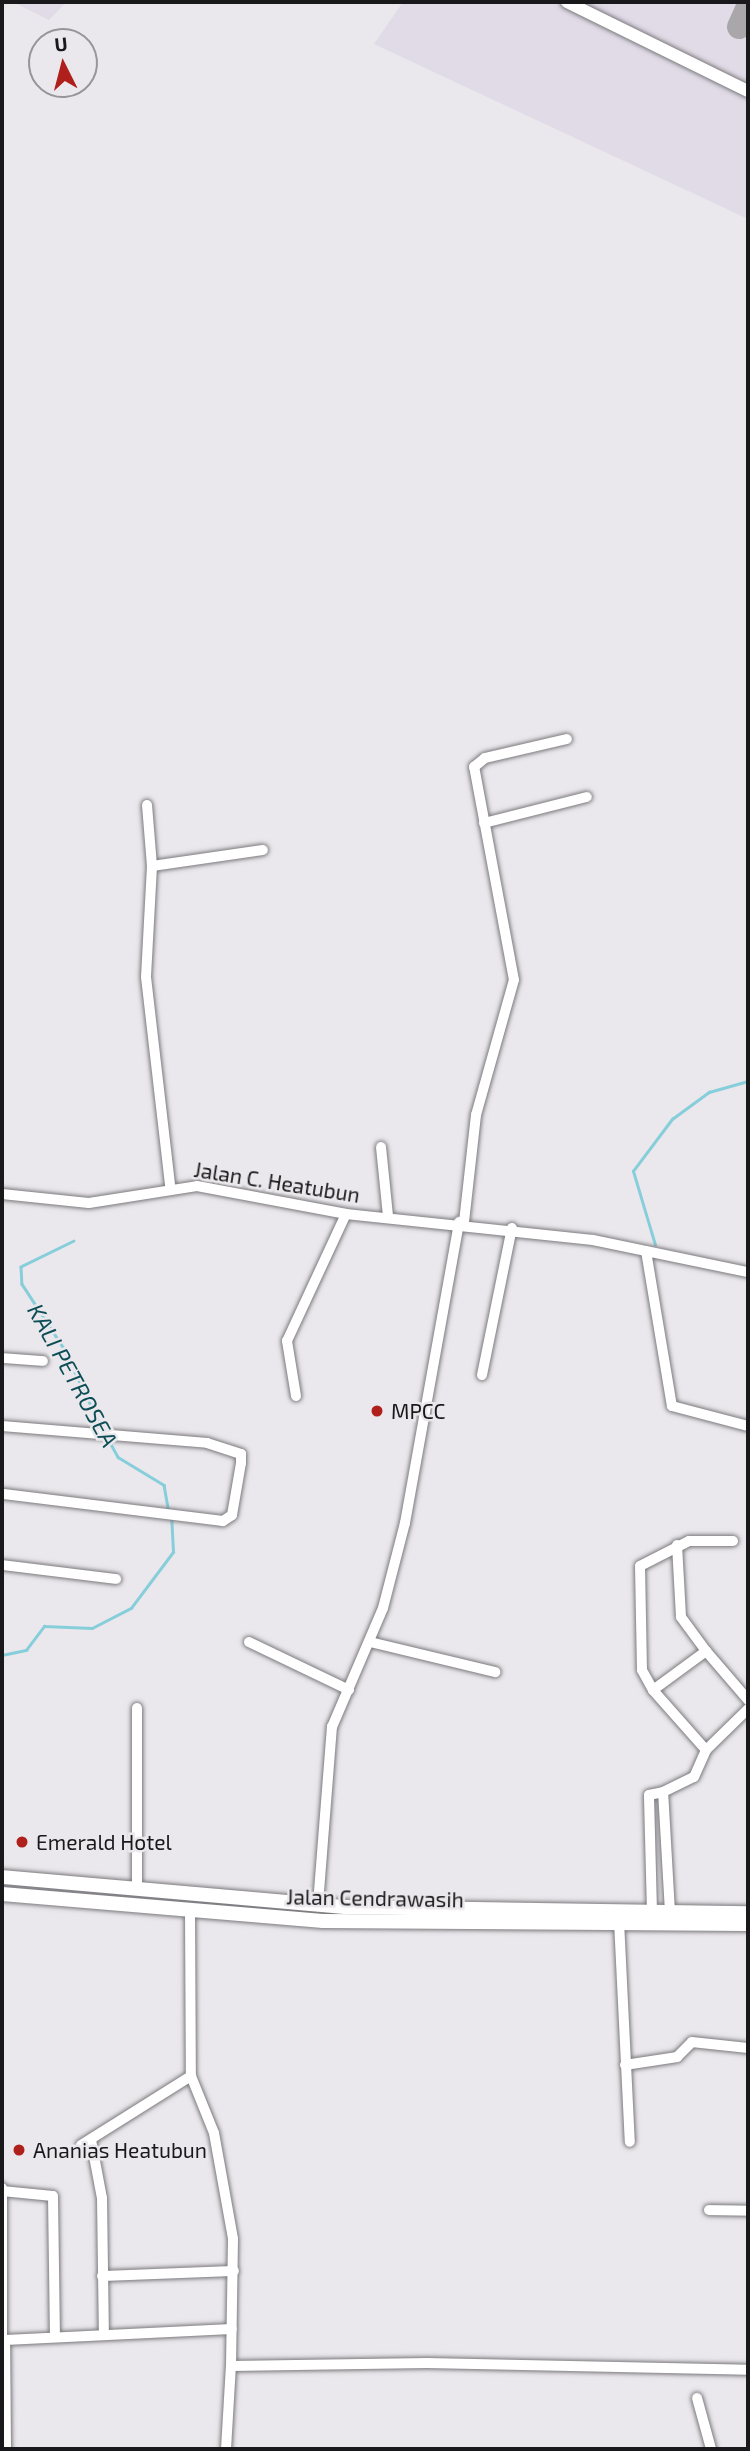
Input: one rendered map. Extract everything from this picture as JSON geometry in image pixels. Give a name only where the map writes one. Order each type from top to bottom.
[{"type":"main road","name":"Jalan Cendrawasih","points":[[2,1877],[318,1904],[748,1913]]},
{"type":"main road","name":"Jalan Cendrawasih","points":[[2,1894],[323,1921],[748,1924]]},
{"type":"street","points":[[567,2],[748,91]]},
{"type":"street","points":[[318,1904],[330,1736],[370,1642],[405,1523],[461,1222],[476,1115],[514,988],[474,767],[485,758],[567,739]]},
{"type":"street","points":[[484,823],[587,797]]},
{"type":"street","points":[[147,805],[152,866],[146,977],[170,1186]]},
{"type":"street","points":[[152,866],[263,850]]},
{"type":"street","points":[[381,1147],[388,1216]]},
{"type":"street","name":"Jalan C. Heatubun","points":[[2,1194],[89,1203],[170,1186],[346,1213],[512,1228],[748,1272]]},
{"type":"street","points":[[296,1396],[288,1341],[346,1213]]},
{"type":"street","points":[[482,1375],[512,1228]]},
{"type":"street","points":[[646,1251],[672,1406],[748,1426]]},
{"type":"street","points":[[2,1358],[43,1361]]},
{"type":"street","points":[[2,1426],[207,1443],[241,1454],[232,1515],[223,1521],[2,1494]]},
{"type":"street","points":[[706,1750],[653,1690],[642,1670],[638,1570],[677,1545],[707,1537],[733,1541]]},
{"type":"street","points":[[677,1545],[681,1617],[748,1700]]},
{"type":"street","points":[[2,1565],[116,1579]]},
{"type":"street","points":[[249,1642],[349,1690]]},
{"type":"street","points":[[370,1642],[495,1672]]},
{"type":"street","points":[[653,1690],[706,1651]]},
{"type":"street","points":[[136,1889],[137,1708]]},
{"type":"street","points":[[652,1912],[649,1796],[694,1777],[706,1750],[748,1709]]},
{"type":"street","points":[[663,1791],[670,1912]]},
{"type":"street","points":[[191,1909],[191,2076],[217,2144],[234,2271],[226,2449]]},
{"type":"street","points":[[619,1922],[629,2142]]},
{"type":"street","points":[[625,2065],[677,2057],[692,2042],[748,2048]]},
{"type":"street","points":[[104,2333],[102,2198],[86,2143],[191,2076]]},
{"type":"street","points":[[6,2449],[2,2190],[54,2196],[55,2336]]},
{"type":"street","points":[[709,2210],[748,2211]]},
{"type":"street","points":[[102,2276],[234,2271]]},
{"type":"street","points":[[4,2341],[104,2333],[232,2329]]},
{"type":"street","points":[[231,2366],[427,2363],[748,2370]]},
{"type":"street","points":[[697,2398],[710,2449]]},
{"type":"shaded area","points":[[13,2],[66,2],[49,20]]},
{"type":"shaded area","points":[[403,2],[748,2],[748,219],[374,44]]},
{"type":"waterway","points":[[655,1245],[633,1171],[672,1119],[709,1092],[748,1081]]},
{"type":"waterway","name":"KALI PETROSEA","points":[[74,1241],[21,1267],[22,1284],[63,1347],[103,1431]]},
{"type":"waterway","name":"KALI PETROSEA","points":[[107,1437],[118,1457],[164,1485],[169,1512]]},
{"type":"waterway","name":"KALI PETROSEA","points":[[2,1655],[26,1650],[44,1626],[92,1628],[131,1608],[173,1552],[171,1518]]},
{"type":"taxiway","points":[[739,27],[748,7]]},
{"type":"place","name":"MPCC","points":[[377,1411]]},
{"type":"place","name":"Emerald Hotel","points":[[22,1842]]},
{"type":"place","name":"Ananias Heatubun","points":[[19,2150]]}]
